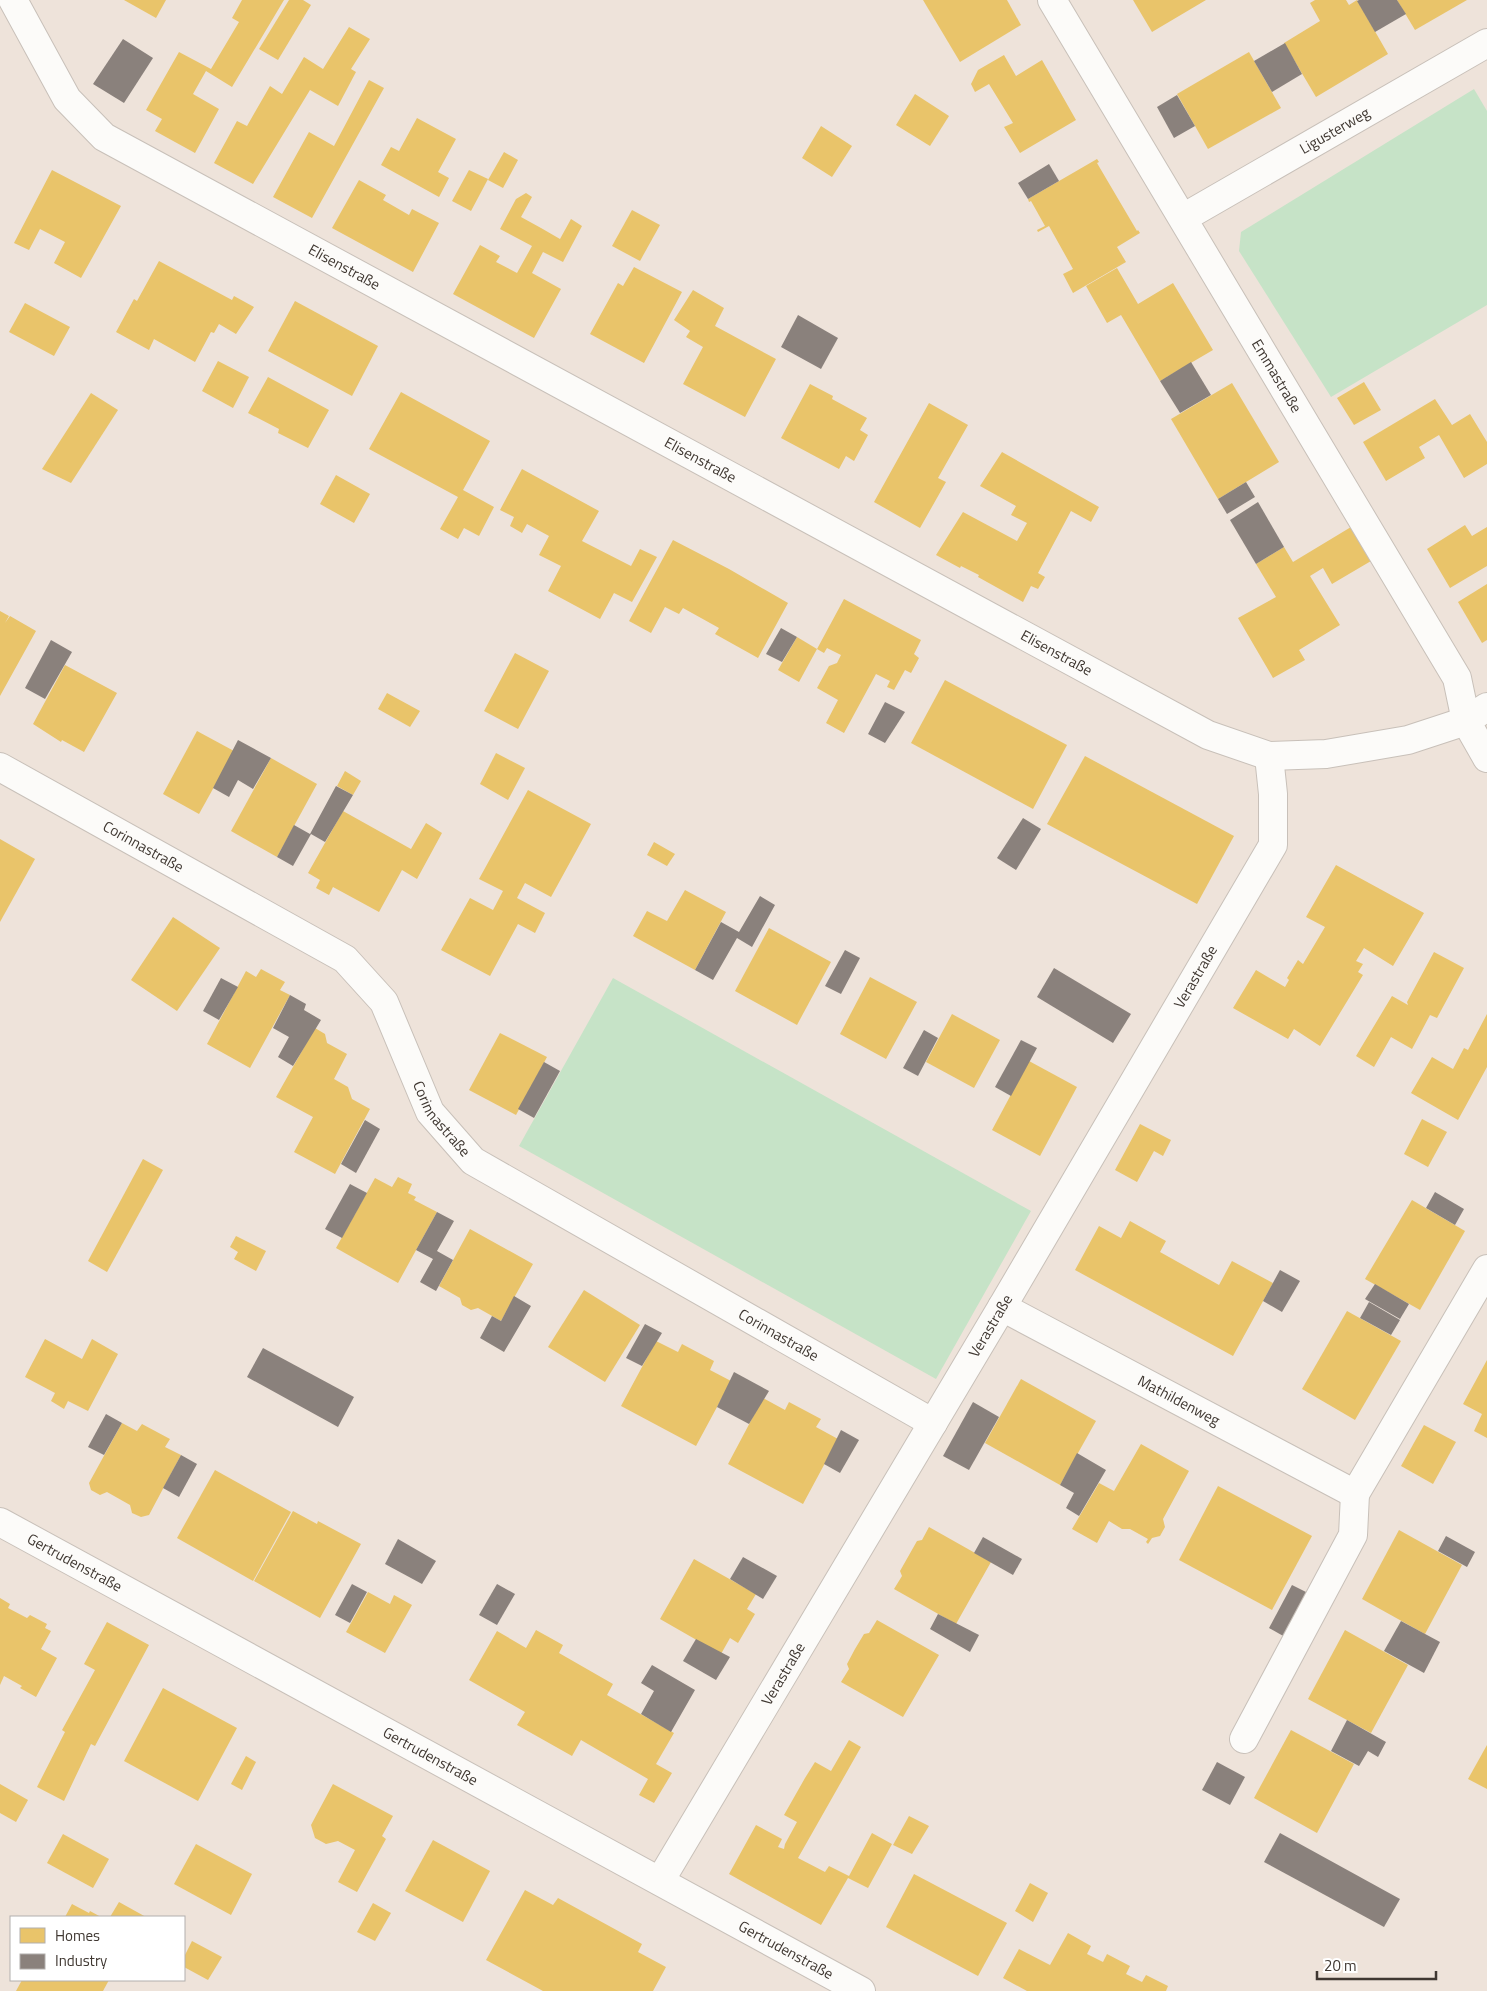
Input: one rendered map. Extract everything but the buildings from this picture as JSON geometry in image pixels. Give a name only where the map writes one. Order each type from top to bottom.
[{"type":"street","name":"Elisenstraße","points":[[12,0],[67,99],[104,137],[1208,735],[1269,756],[1326,754],[1408,740],[1476,714]]},
{"type":"street","name":"Emmastraße","points":[[1052,0],[1457,678],[1476,714],[1487,758]]},
{"type":"street","name":"Ligusterweg","points":[[1183,218],[1487,43]]},
{"type":"street","name":"Verastraße","points":[[660,1881],[1002,1308],[1273,845],[1273,794],[1269,756]]},
{"type":"street","name":"Corinnastraße","points":[[0,767],[345,960],[384,1002],[430,1112],[473,1161],[933,1423]]},
{"type":"street","points":[[1244,1739],[1353,1535],[1354,1494],[1487,1269]]},
{"type":"street","name":"Mathildenweg","points":[[1002,1308],[1354,1494]]},
{"type":"street","name":"Gertrudenstraße","points":[[0,1522],[861,1991]]},
{"type":"green space","points":[[1474,89],[1487,111],[1487,305],[1331,397],[1239,251],[1241,232]]},
{"type":"green space","points":[[613,978],[1031,1211],[936,1379],[519,1146]]}]
